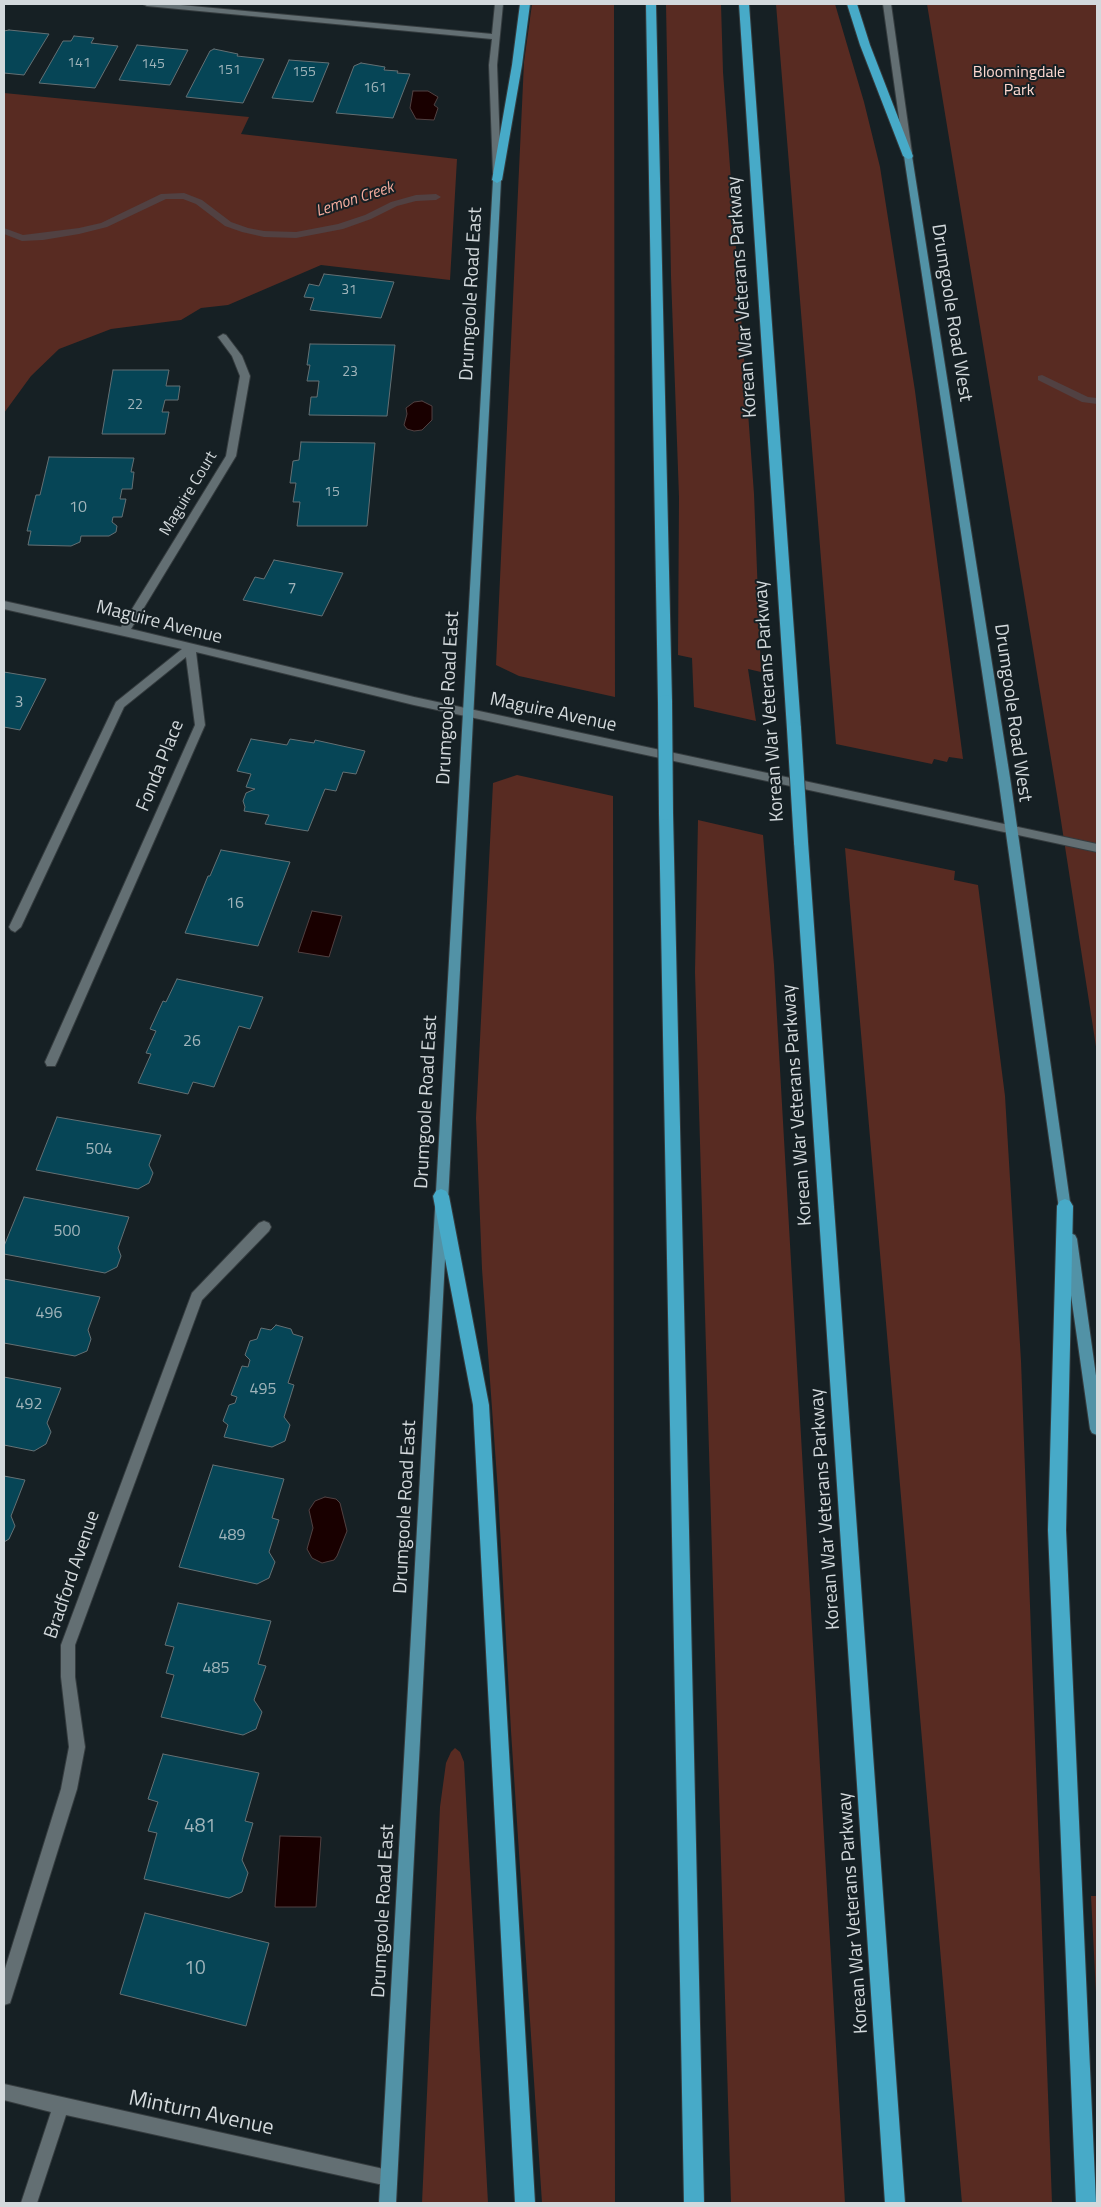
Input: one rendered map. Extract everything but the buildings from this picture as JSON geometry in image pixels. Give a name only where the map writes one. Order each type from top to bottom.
[{"type":"highway","points":[[497,180],[517,65],[525,4]]},
{"type":"highway","points":[[651,4],[694,2203]]},
{"type":"highway","name":"Korean War Veterans Parkway","points":[[744,4],[895,2203]]},
{"type":"highway","points":[[852,4],[864,45],[908,156]]},
{"type":"highway","points":[[441,1196],[481,1405],[525,2203]]},
{"type":"highway","points":[[1065,1206],[1057,1530],[1086,2203]]},
{"type":"main road","name":"Drumgoole Road West","points":[[908,156],[1010,831],[1097,1429]]},
{"type":"main road","name":"Drumgoole Road East","points":[[387,2203],[497,180]]},
{"type":"street","points":[[147,4],[496,37]]},
{"type":"street","name":"Drumgoole Road East","points":[[497,180],[493,65],[499,4]]},
{"type":"street","name":"Drumgoole Road West","points":[[887,4],[908,156]]},
{"type":"street","name":"Maguire Court","points":[[124,631],[231,456],[246,376],[237,356],[223,337]]},
{"type":"street","name":"Maguire Avenue","points":[[4,605],[124,631],[468,712],[1010,831],[1097,848]]},
{"type":"street","points":[[15,928],[120,705],[190,648]]},
{"type":"street","name":"Fonda Place","points":[[51,1062],[200,725],[190,648]]},
{"type":"street","name":"Bradford Avenue","points":[[4,1997],[69,1789],[77,1747],[68,1677],[68,1646],[198,1297],[264,1226]]},
{"type":"street","name":"Minturn Avenue","points":[[4,2092],[388,2178]]},
{"type":"street","points":[[29,2203],[61,2106]]},
{"type":"green space","points":[[532,4],[614,4],[615,697],[519,676],[496,665],[524,62]]},
{"type":"green space","points":[[666,4],[721,4],[723,72],[754,494],[761,672],[748,669],[756,721],[694,707],[692,658],[678,655],[679,497],[671,276]]},
{"type":"green space","points":[[776,4],[835,4],[864,102],[880,167],[915,391],[963,759],[949,757],[947,762],[934,759],[932,764],[836,744]]},
{"type":"green space","name":"Bloomingdale Park","points":[[927,4],[1097,4],[1097,1053],[1057,795]]},
{"type":"green space","points":[[4,93],[249,117],[241,134],[457,159],[450,280],[321,265],[228,305],[201,308],[181,320],[111,329],[59,349],[31,376],[4,413]]},
{"type":"green space","points":[[517,775],[613,796],[615,2203],[542,2203],[511,1731],[498,1492],[482,1269],[476,1118],[493,783]]},
{"type":"green space","points":[[698,820],[763,835],[774,965],[845,2203],[731,2203],[695,972]]},
{"type":"green space","points":[[845,848],[955,871],[954,880],[978,885],[1005,1096],[1021,1361],[1052,2203],[962,2203]]},
{"type":"green space","points":[[455,1748],[460,1752],[464,1762],[488,2203],[422,2203],[440,1807],[446,1763]]},
{"type":"green space","points":[[1091,1896],[1097,1896],[1097,2012]]},
{"type":"shaded area","points":[[413,91],[428,91],[438,97],[434,105],[438,108],[434,120],[416,119],[410,108]]},
{"type":"shaded area","points":[[422,401],[432,406],[432,420],[422,430],[414,431],[407,429],[404,425],[407,414],[406,408],[414,402]]},
{"type":"shaded area","points":[[312,911],[342,916],[329,957],[298,952]]},
{"type":"shaded area","points":[[325,1497],[336,1499],[340,1503],[347,1531],[334,1560],[322,1563],[312,1558],[307,1549],[313,1528],[309,1510],[315,1501]]},
{"type":"shaded area","points":[[280,1836],[321,1837],[316,1907],[275,1907]]},
{"type":"waterway","name":"Lemon Creek","points":[[4,231],[22,238],[43,237],[79,231],[104,225],[164,196],[184,196],[199,202],[228,224],[245,230],[264,234],[296,235],[340,227],[368,217],[394,204],[416,198],[436,197]]},
{"type":"waterway","name":"Lemon Creek","points":[[1042,378],[1086,400],[1097,401]]}]
